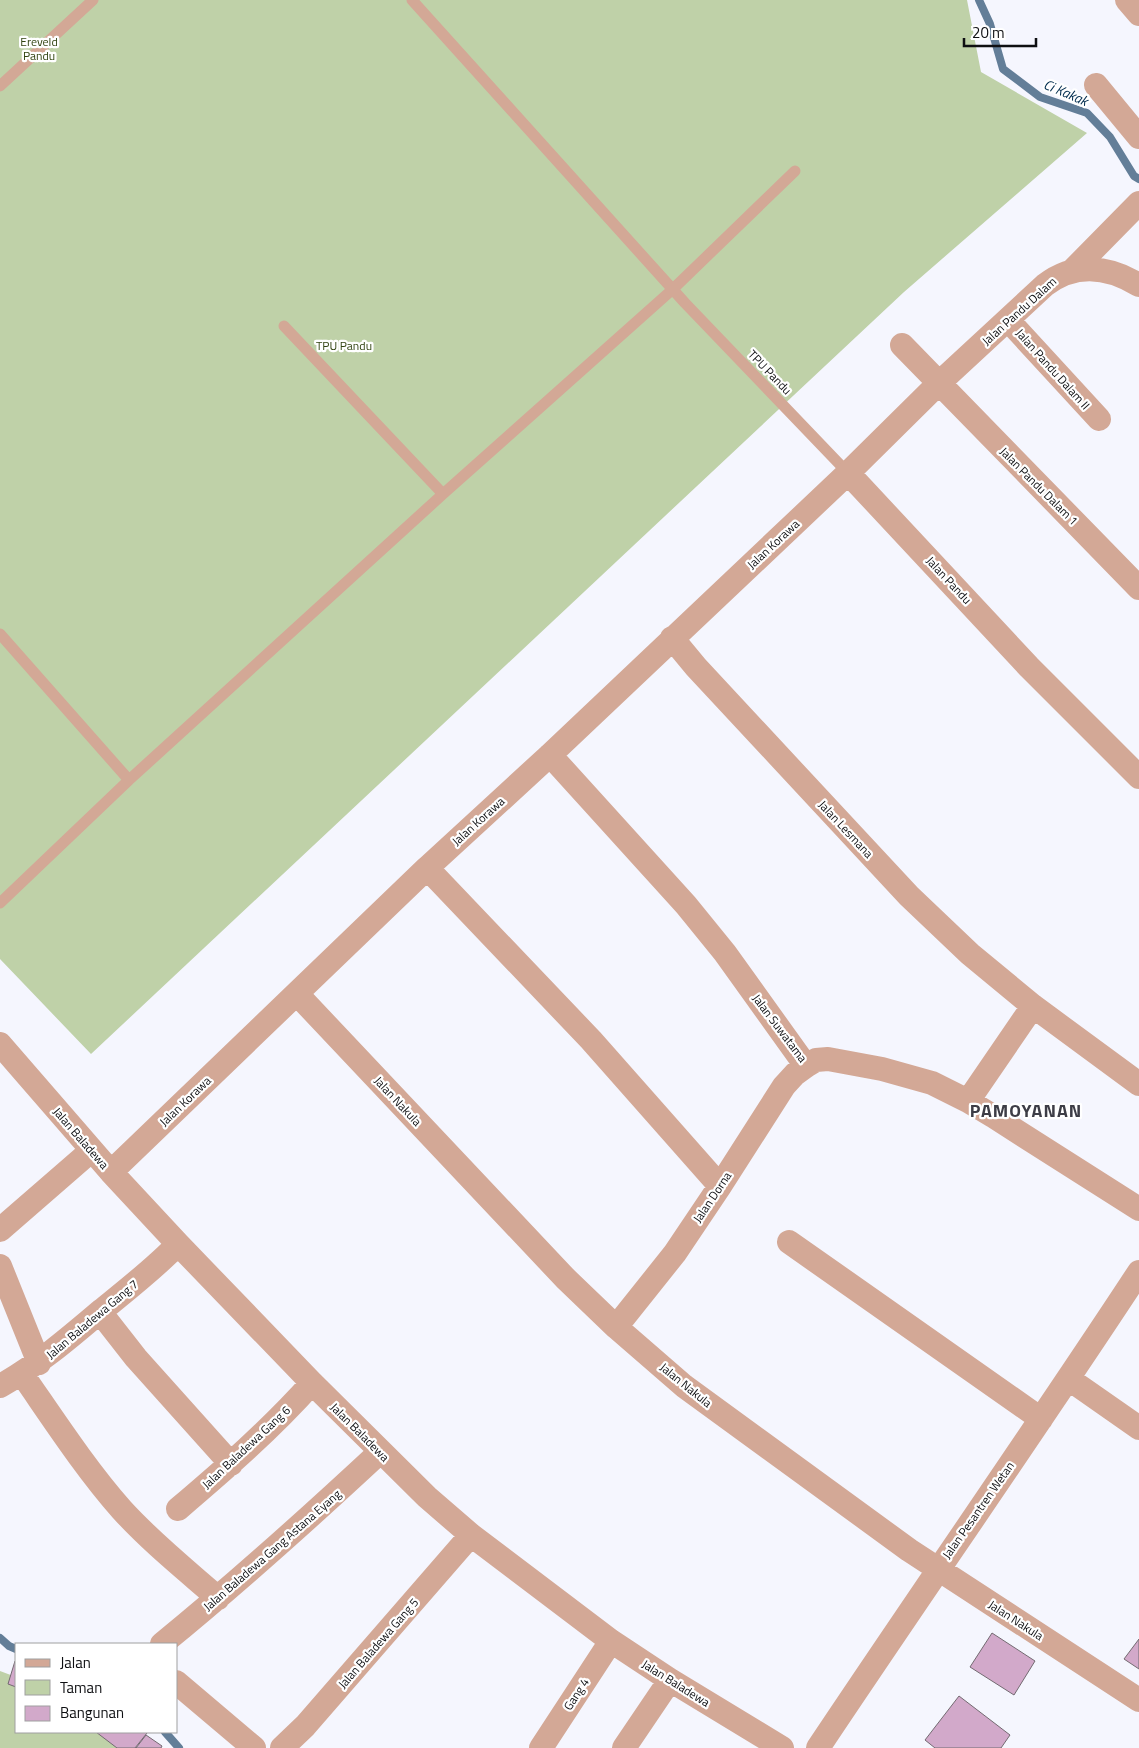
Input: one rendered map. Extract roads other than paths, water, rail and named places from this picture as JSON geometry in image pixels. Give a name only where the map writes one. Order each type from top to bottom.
[{"type":"street","points":[[1127,0],[1139,14]]},
{"type":"street","points":[[1096,85],[1139,137]]},
{"type":"street","points":[[1073,270],[1139,203]]},
{"type":"street","name":"Jalan Pandu Dalam","points":[[938,384],[1054,278],[1073,270],[1091,268],[1123,277],[1139,285]]},
{"type":"street","name":"Jalan Pandu Dalam II","points":[[1008,320],[1099,419]]},
{"type":"street","name":"Jalan Pandu Dalam 1","points":[[902,345],[1139,588]]},
{"type":"street","points":[[848,474],[938,384]]},
{"type":"street","name":"Jalan Korawa","points":[[111,1172],[427,868],[550,755],[848,474]]},
{"type":"street","name":"Jalan Pandu","points":[[848,474],[1029,668],[1139,777]]},
{"type":"street","name":"Jalan Lesmana","points":[[672,638],[696,667],[909,896],[970,954],[1033,1006],[1139,1084]]},
{"type":"street","name":"Jalan Suwatama","points":[[550,755],[686,905],[725,953],[806,1066],[816,1060],[828,1059],[882,1069],[932,1083],[968,1101],[1139,1209]]},
{"type":"street","points":[[427,868],[591,1040],[720,1186]]},
{"type":"street","name":"Jalan Nakula","points":[[297,994],[565,1278],[616,1327],[684,1386],[909,1550],[1139,1700]]},
{"type":"street","points":[[968,1101],[1033,1006]]},
{"type":"street","name":"Jalan Baladewa","points":[[0,1044],[111,1172],[178,1244],[312,1383],[427,1497],[471,1535],[611,1641],[670,1680],[782,1748]]},
{"type":"street","name":"Jalan Dorna","points":[[616,1327],[675,1253],[784,1086],[806,1066]]},
{"type":"street","points":[[0,1230],[92,1150]]},
{"type":"street","points":[[789,1242],[1042,1419]]},
{"type":"street","name":"Jalan Baladewa Gang 7","points":[[0,1386],[30,1368],[162,1261],[178,1244]]},
{"type":"street","points":[[0,1266],[30,1368],[71,1444],[122,1510],[147,1535],[218,1598]]},
{"type":"street","name":"Jalan Pesantren Wetan","points":[[818,1748],[1069,1379],[1139,1272]]},
{"type":"street","points":[[100,1312],[148,1372],[231,1464]]},
{"type":"street","points":[[1069,1379],[1139,1428]]},
{"type":"street","name":"Jalan Baladewa Gang 6","points":[[178,1508],[231,1464],[290,1408],[312,1383]]},
{"type":"street","name":"Jalan Baladewa Gang Astana Eyang","points":[[163,1643],[218,1598],[380,1452]]},
{"type":"street","name":"Jalan Baladewa Gang 5","points":[[282,1748],[306,1726],[471,1535]]},
{"type":"street","name":"Gang 4","points":[[541,1748],[611,1641]]},
{"type":"street","points":[[624,1748],[670,1680]]},
{"type":"street","points":[[178,1684],[254,1748]]},
{"type":"lane","points":[[0,86],[92,0]]},
{"type":"lane","name":"TPU Pandu","points":[[412,0],[673,289],[848,474]]},
{"type":"lane","points":[[0,903],[129,780],[442,494],[673,289],[795,170]]},
{"type":"lane","points":[[284,326],[442,494]]},
{"type":"lane","points":[[0,634],[129,780]]},
{"type":"waterway","name":"Ci Kakak","points":[[979,0],[990,24],[1003,69],[1040,97],[1087,113],[1110,137],[1134,176],[1139,179]]},
{"type":"waterway","points":[[0,1638],[15,1649]]},
{"type":"waterway","points":[[166,1733],[179,1748]]},
{"type":"district","name":"PAMOYANAN","points":[[1026,1110]]},
{"type":"park label","name":"Ereveld Pandu","points":[[39,48]]}]
